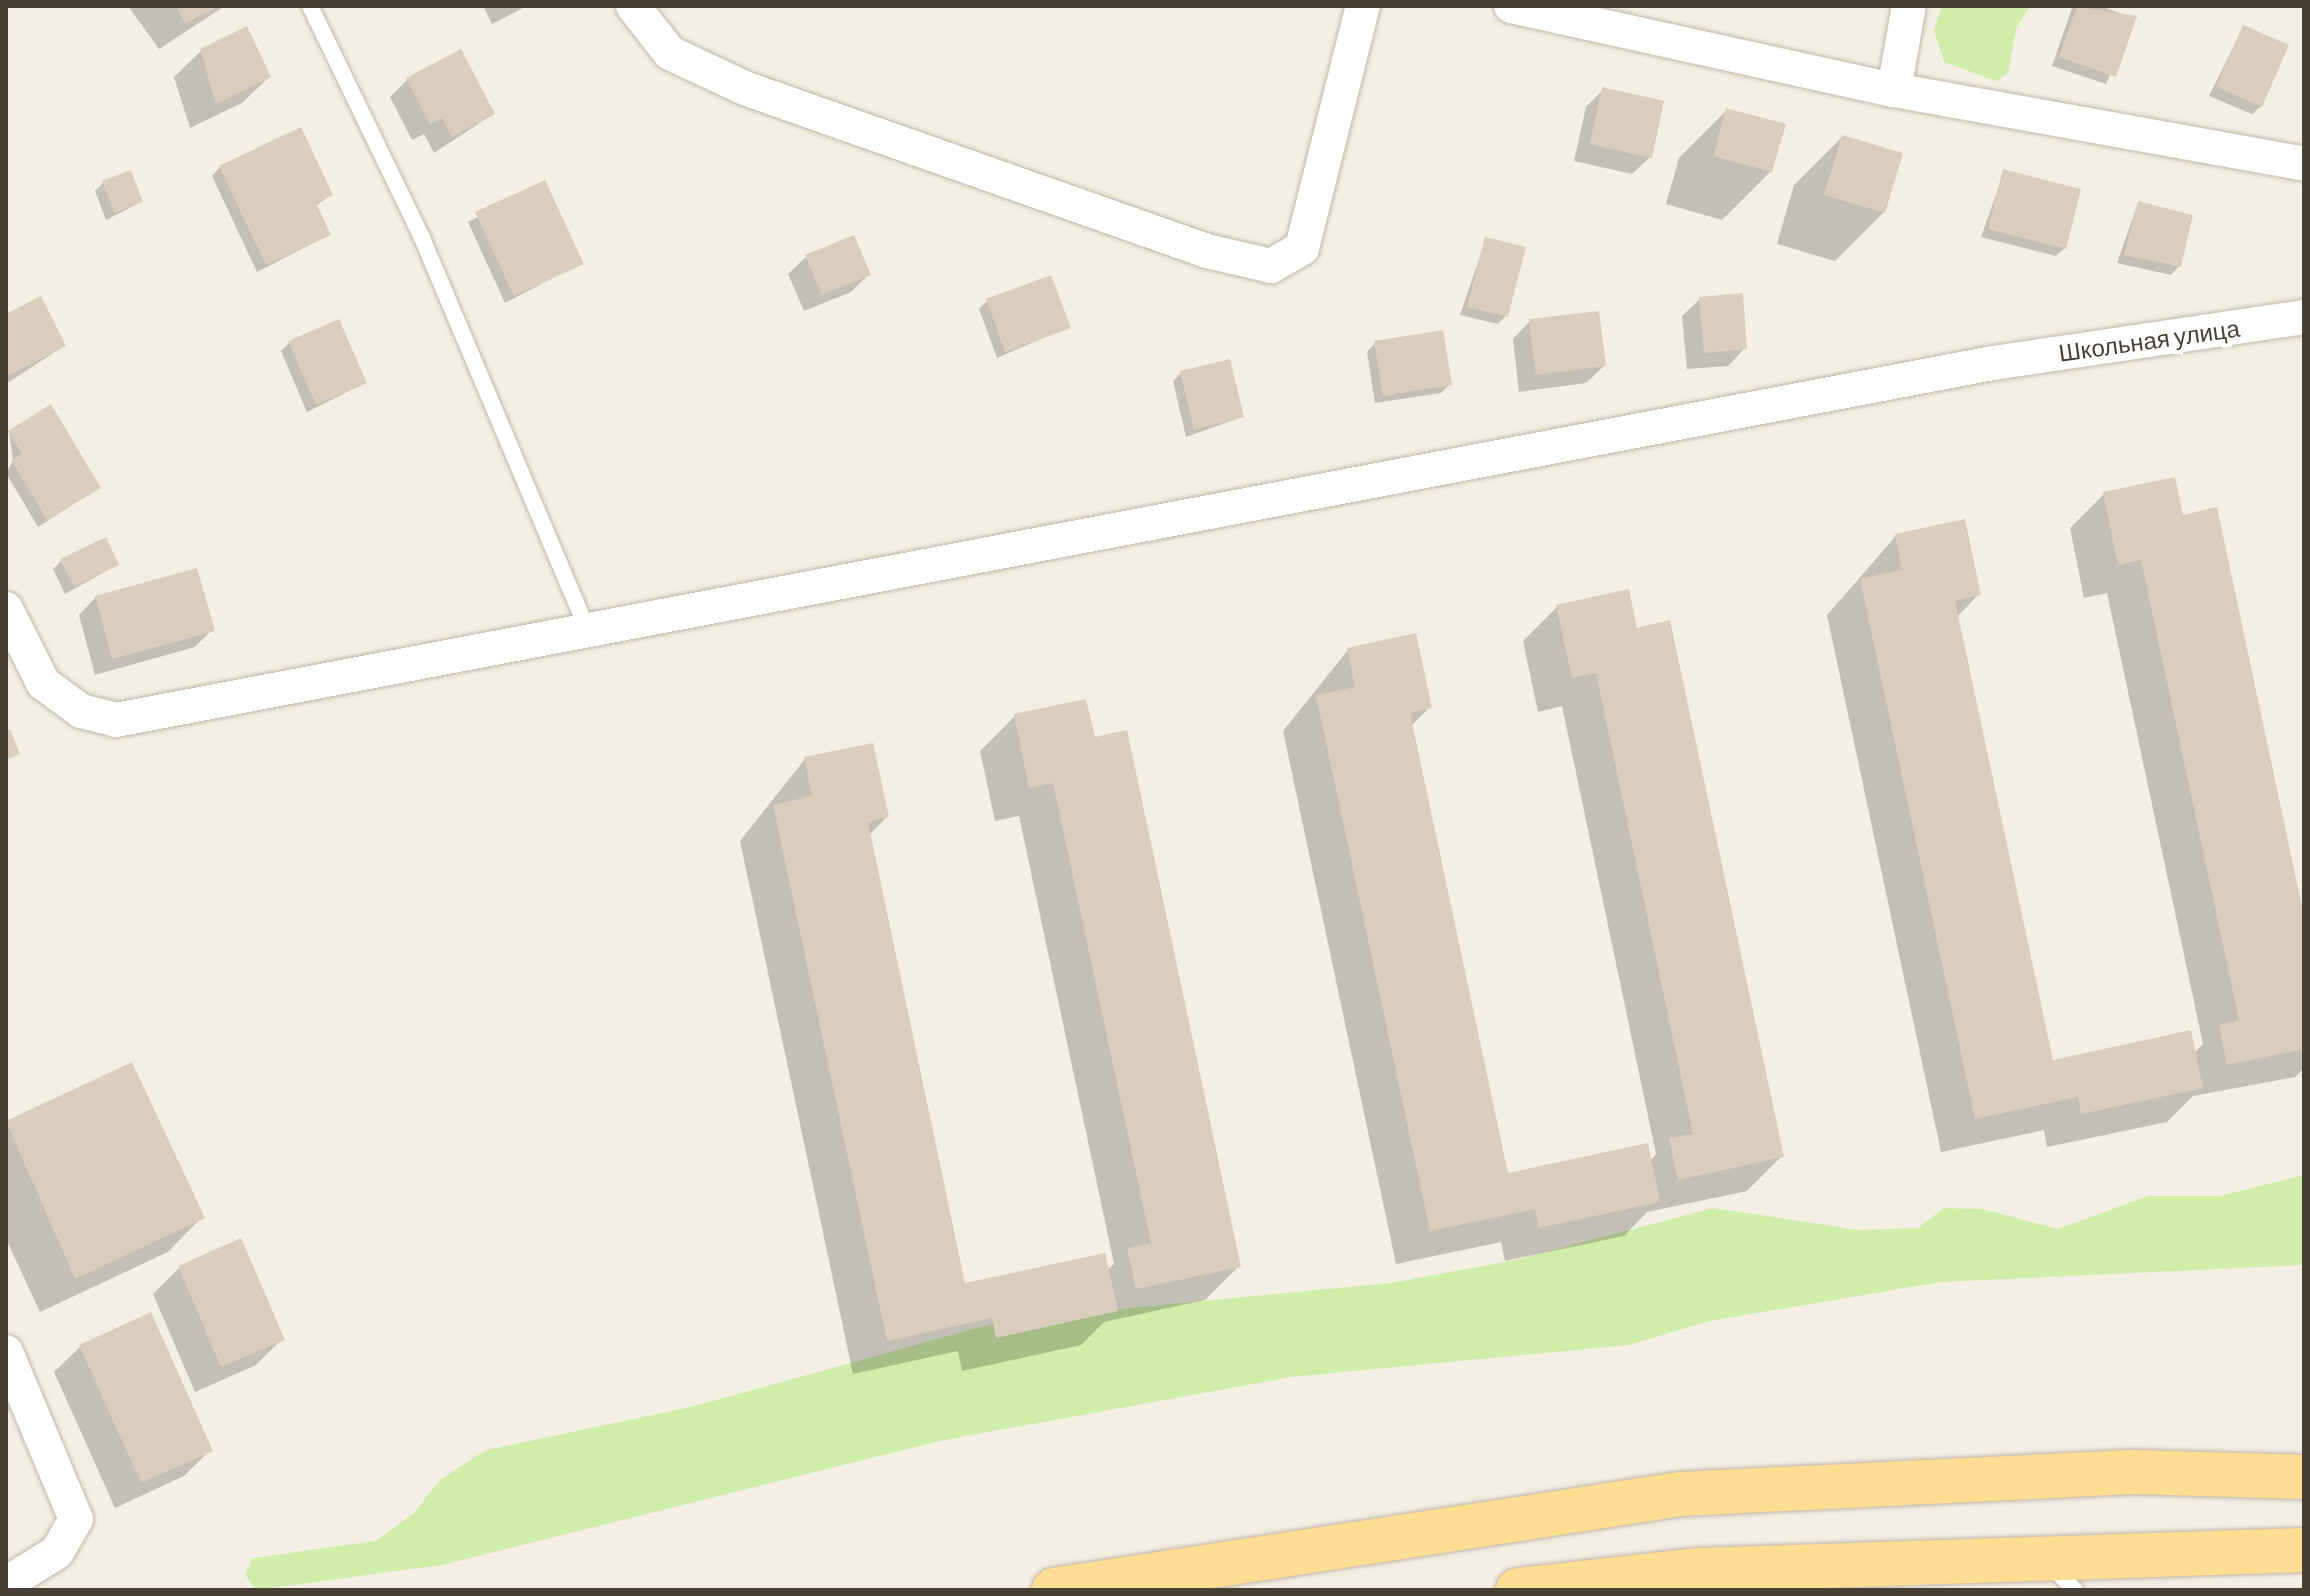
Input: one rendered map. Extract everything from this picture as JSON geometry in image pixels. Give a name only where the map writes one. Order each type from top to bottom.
[{"type":"main road","points":[[1054,1590],[1681,1494],[2132,1472],[2304,1477]]},
{"type":"main road","points":[[1518,1590],[1700,1570],[2041,1555],[2304,1550]]},
{"type":"street","points":[[633,6],[670,53],[747,89],[1207,251],[1271,266],[1302,248],[1363,6]]},
{"type":"street","points":[[1511,6],[1894,90],[2304,164]]},
{"type":"street","points":[[1894,90],[1909,6]]},
{"type":"street","name":"Школьная улица","points":[[6,609],[43,683],[81,711],[116,720],[589,633],[1993,363],[2304,317]]},
{"type":"street","points":[[6,1352],[76,1519],[57,1552],[6,1584]]},
{"type":"lane","points":[[310,6],[422,238],[589,633]]},
{"type":"lane","points":[[2041,1555],[2075,1590]]},
{"type":"green space","points":[[1942,6],[2030,6],[2016,29],[2008,73],[1996,81],[1944,62],[1934,30]]},
{"type":"green space","points":[[2304,1175],[2304,1265],[1941,1282],[1709,1321],[1629,1345],[1291,1377],[944,1440],[442,1565],[256,1590],[245,1574],[253,1558],[376,1541],[414,1513],[440,1480],[486,1450],[691,1407],[1006,1320],[1390,1283],[1516,1260],[1713,1208],[1859,1230],[1918,1228],[1944,1208],[1982,1209],[2058,1229],[2148,1196],[2220,1196]]},
{"type":"building","points":[[176,6],[219,6],[185,24]]},
{"type":"building","points":[[2077,6],[2137,16],[2116,77],[2059,57]]},
{"type":"building","points":[[2243,25],[2289,45],[2262,107],[2216,87]]},
{"type":"building","points":[[247,26],[271,77],[216,104],[200,49]]},
{"type":"building","points":[[461,49],[495,114],[452,137],[442,118],[430,124],[406,78]]},
{"type":"building","points":[[1602,87],[1664,101],[1652,158],[1590,144]]},
{"type":"building","points":[[1726,108],[1786,124],[1772,172],[1713,156]]},
{"type":"building","points":[[301,127],[333,195],[316,203],[331,235],[266,265],[219,166]]},
{"type":"building","points":[[1842,135],[1903,153],[1885,213],[1824,195]]},
{"type":"building","points":[[2003,169],[2081,189],[2066,249],[1988,229]]},
{"type":"building","points":[[131,170],[143,202],[114,213],[102,181]]},
{"type":"building","points":[[545,180],[584,264],[514,296],[475,212]]},
{"type":"building","points":[[2138,201],[2193,215],[2181,267],[2124,255]]},
{"type":"building","points":[[854,235],[871,275],[822,295],[805,255]]},
{"type":"building","points":[[1485,237],[1526,247],[1508,317],[1467,307]]},
{"type":"building","points":[[1051,275],[1071,328],[1005,352],[986,299]]},
{"type":"building","points":[[1743,293],[1747,349],[1704,353],[1699,297]]},
{"type":"building","points":[[41,296],[66,346],[6,377],[6,314]]},
{"type":"building","points":[[1599,311],[1606,366],[1536,375],[1529,319]]},
{"type":"building","points":[[339,319],[367,383],[316,405],[288,341]]},
{"type":"building","points":[[1443,330],[1452,385],[1383,396],[1374,341]]},
{"type":"building","points":[[1230,359],[1244,417],[1194,430],[1180,371]]},
{"type":"building","points":[[51,404],[101,488],[47,520],[11,460],[22,454],[8,431]]},
{"type":"building","points":[[2175,477],[2183,515],[2217,507],[2304,916],[2304,1049],[2227,1065],[2219,1025],[2239,1020],[2141,560],[2118,565],[2103,492]]},
{"type":"building","points":[[1965,519],[1981,595],[1955,601],[2053,1060],[2191,1030],[2203,1088],[2081,1114],[2078,1097],[1975,1119],[1860,579],[1902,570],[1895,534]]},
{"type":"building","points":[[106,537],[119,565],[74,587],[60,559]]},
{"type":"building","points":[[197,568],[215,631],[112,659],[95,596]]},
{"type":"building","points":[[1629,589],[1637,628],[1670,620],[1784,1157],[1678,1180],[1669,1138],[1693,1134],[1596,673],[1572,678],[1556,605]]},
{"type":"building","points":[[1416,633],[1432,708],[1410,713],[1508,1173],[1648,1143],[1660,1202],[1539,1228],[1535,1209],[1430,1231],[1316,695],[1355,687],[1347,648]]},
{"type":"building","points":[[1086,699],[1095,737],[1127,730],[1241,1267],[1136,1289],[1127,1248],[1151,1243],[1053,783],[1029,788],[1014,714]]},
{"type":"building","points":[[10,729],[20,754],[6,760],[6,730]]},
{"type":"building","points":[[873,743],[889,817],[868,822],[965,1283],[1105,1253],[1118,1311],[996,1338],[992,1318],[887,1341],[773,805],[812,796],[804,757]]},
{"type":"building","points":[[132,1062],[205,1218],[75,1279],[6,1121]]},
{"type":"building","points":[[241,1238],[285,1340],[221,1367],[178,1266]]},
{"type":"building","points":[[151,1312],[213,1451],[141,1483],[79,1345]]}]
